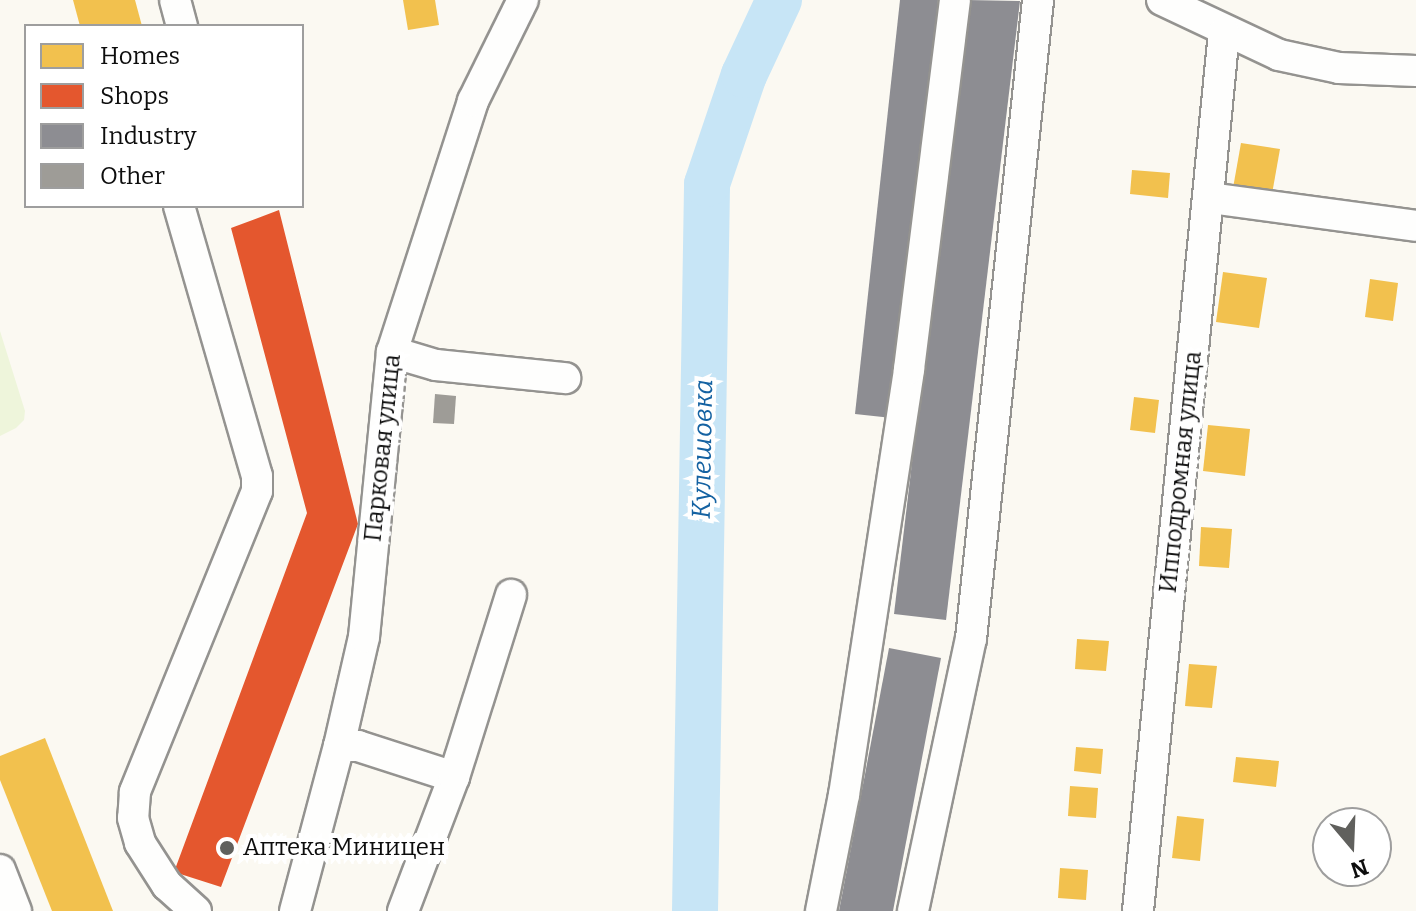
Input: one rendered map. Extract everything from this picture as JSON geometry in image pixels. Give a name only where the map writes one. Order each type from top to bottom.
[{"type":"street","points":[[175,0],[181,24]]},
{"type":"street","name":"Парковая улица","points":[[295,911],[364,637],[392,352],[473,101],[523,0]]},
{"type":"street","points":[[821,911],[844,795],[907,384],[955,0]]},
{"type":"street","points":[[913,911],[971,639],[1038,0]]},
{"type":"street","points":[[1162,0],[1224,32],[1279,55],[1339,68],[1416,71]]},
{"type":"street","name":"Ипподромная улица","points":[[1138,911],[1224,32]]},
{"type":"street","points":[[1210,198],[1416,226]]},
{"type":"street","points":[[179,208],[183,231],[257,476],[257,491],[135,792],[133,818],[140,843],[167,885],[196,911]]},
{"type":"street","points":[[392,352],[436,365],[565,378]]},
{"type":"street","points":[[403,911],[454,777],[511,595]]},
{"type":"street","points":[[339,746],[358,746],[454,777]]},
{"type":"street","points":[[0,870],[16,911]]},
{"type":"green space","points":[[0,331],[25,411],[24,420],[16,428],[0,436]]},
{"type":"building: Homes","points":[[73,0],[135,0],[141,24],[79,24]]},
{"type":"building: Homes","points":[[403,0],[435,0],[439,25],[408,30]]},
{"type":"building: Homes","points":[[1241,143],[1280,149],[1272,194],[1233,188]]},
{"type":"building: Homes","points":[[1132,170],[1170,173],[1168,198],[1130,194]]},
{"type":"building: Homes","points":[[1223,272],[1267,278],[1259,328],[1216,322]]},
{"type":"building: Homes","points":[[1370,279],[1398,283],[1393,321],[1365,317]]},
{"type":"building: Homes","points":[[1134,397],[1159,400],[1155,433],[1130,430]]},
{"type":"building: Homes","points":[[1208,425],[1250,429],[1245,476],[1203,471]]},
{"type":"building: Homes","points":[[1201,527],[1232,529],[1229,568],[1199,566]]},
{"type":"building: Homes","points":[[1077,639],[1109,641],[1106,671],[1075,669]]},
{"type":"building: Homes","points":[[1189,664],[1217,666],[1212,708],[1185,706]]},
{"type":"building: Homes","points":[[45,738],[113,911],[52,911],[0,780],[0,756]]},
{"type":"building: Homes","points":[[1076,747],[1103,749],[1101,774],[1074,771]]},
{"type":"building: Homes","points":[[1236,757],[1279,761],[1276,787],[1233,782]]},
{"type":"building: Homes","points":[[1070,786],[1098,788],[1096,818],[1068,816]]},
{"type":"building: Homes","points":[[1177,816],[1204,819],[1200,861],[1172,858]]},
{"type":"building: Homes","points":[[1060,868],[1088,870],[1086,900],[1058,898]]},
{"type":"building: Shops","points":[[279,210],[358,524],[221,887],[174,872],[307,513],[231,228]]},
{"type":"building: Industry","points":[[900,0],[938,0],[892,418],[855,414]]},
{"type":"building: Industry","points":[[967,0],[1020,1],[946,620],[894,614]]},
{"type":"building: Industry","points":[[889,648],[941,658],[893,911],[839,911]]},
{"type":"building: Other","points":[[435,394],[456,396],[454,424],[433,423]]},
{"type":"waterway","name":"Кулешовка","points":[[695,911],[707,184],[744,75],[779,0]]},
{"type":"place","name":"Аптека Миницен","points":[[227,848]]}]
